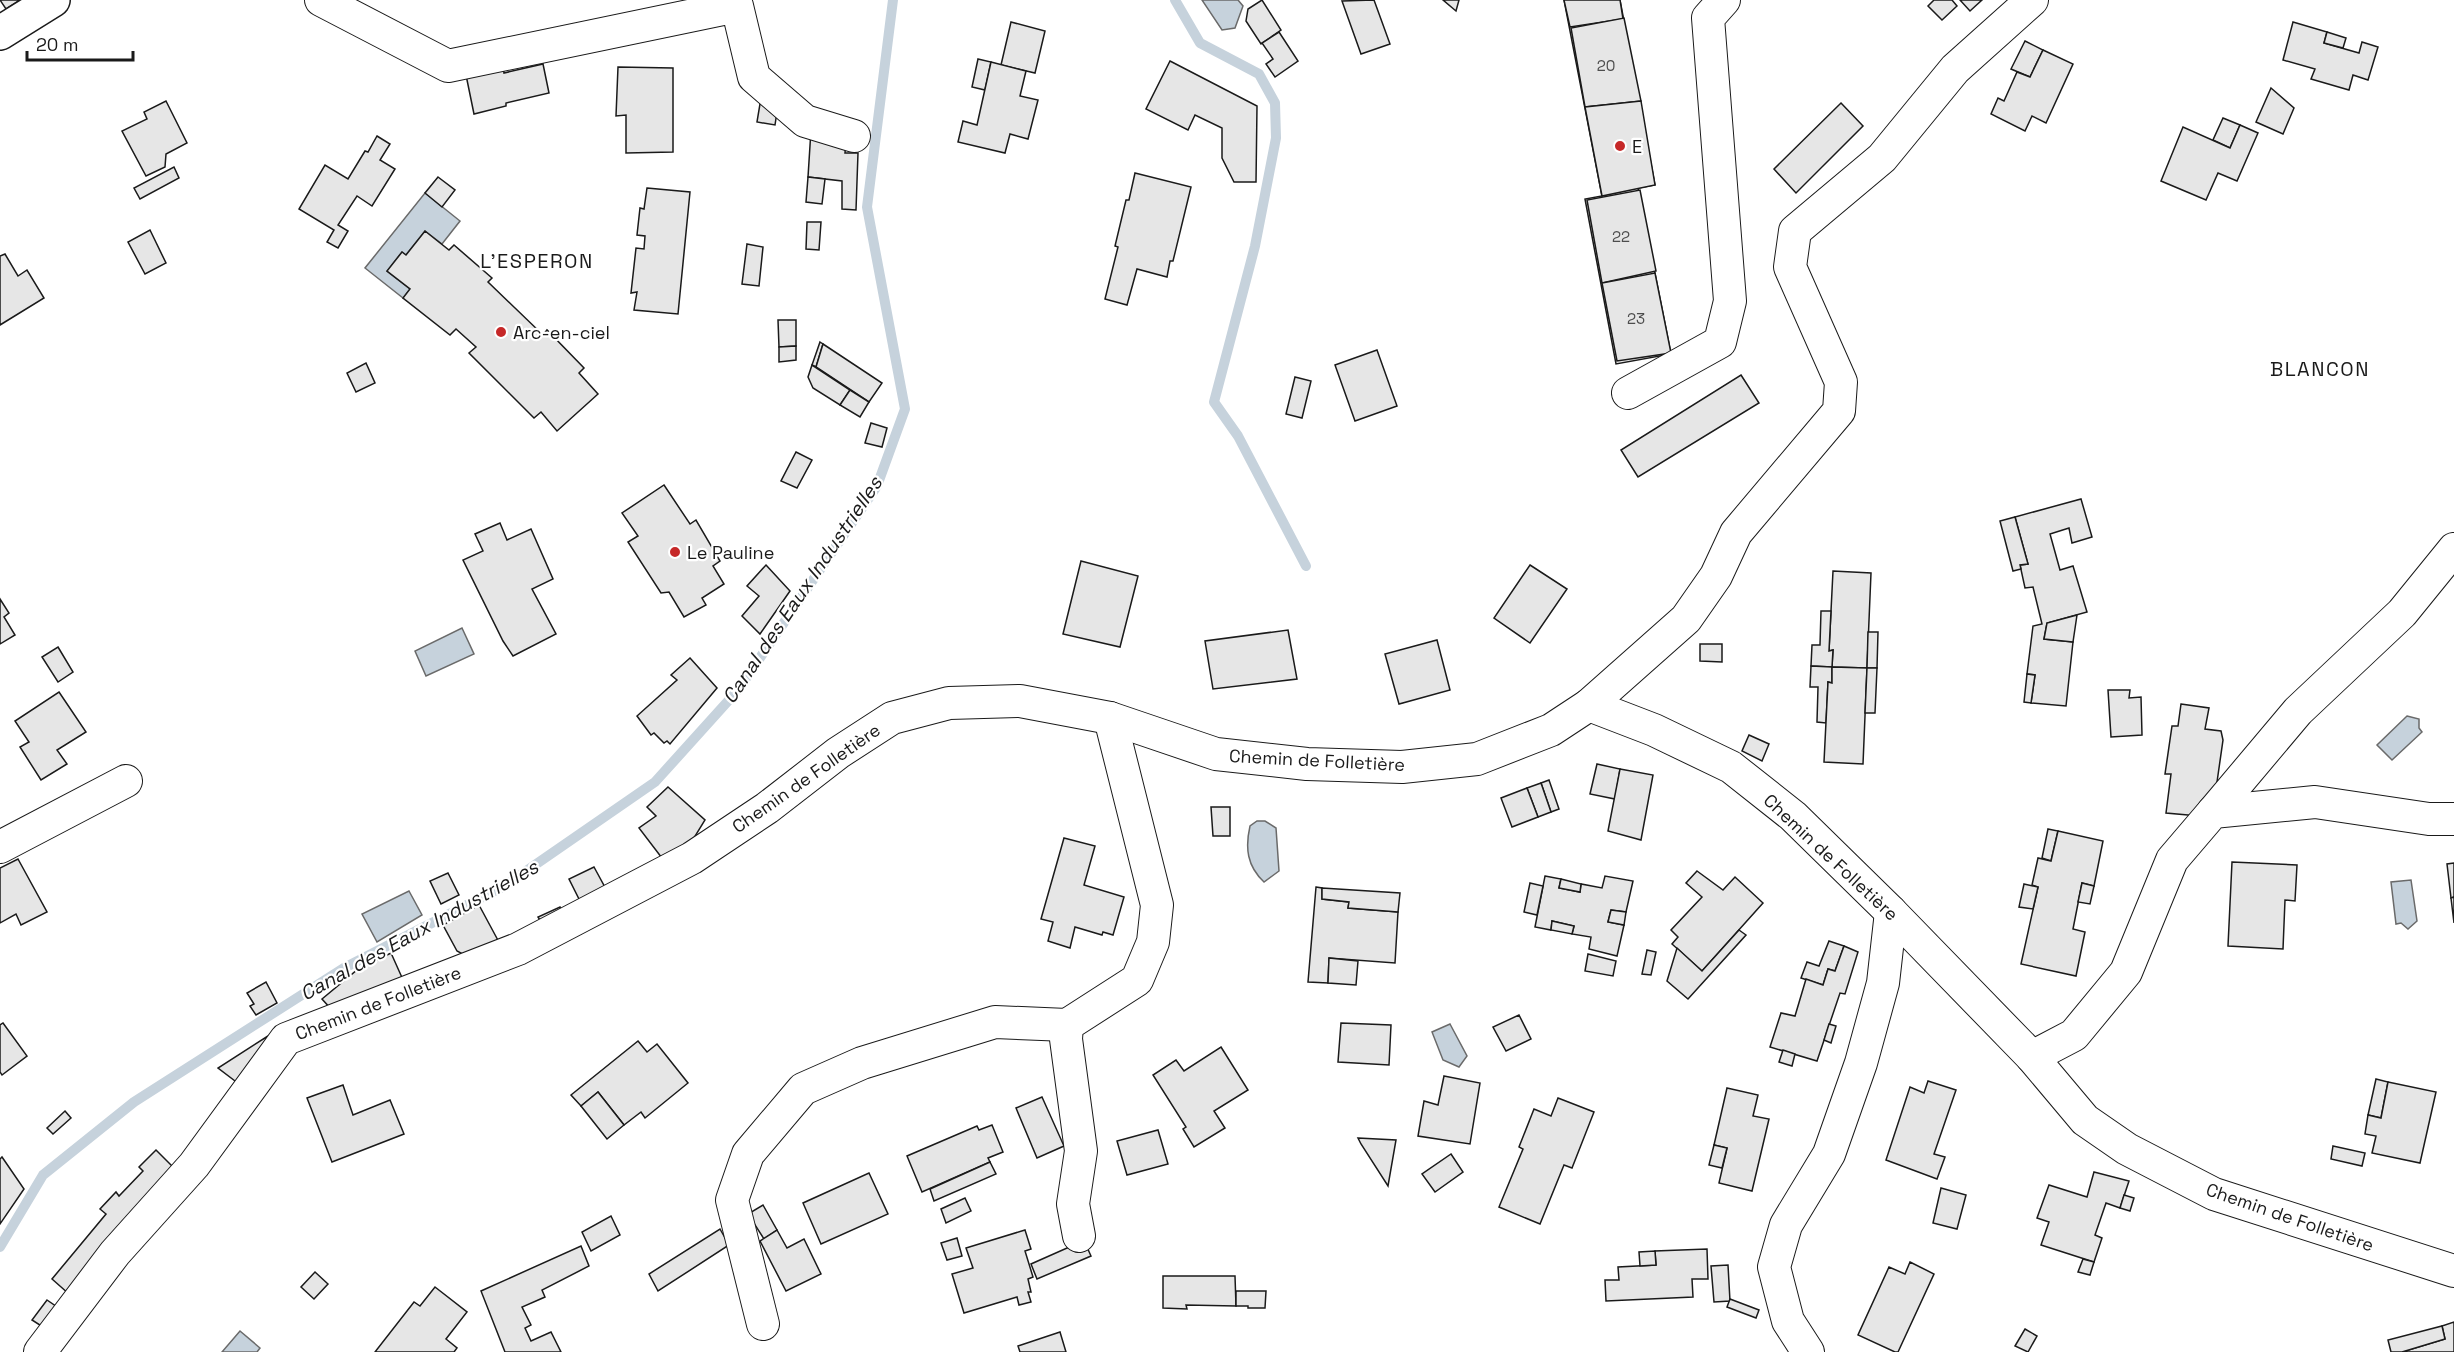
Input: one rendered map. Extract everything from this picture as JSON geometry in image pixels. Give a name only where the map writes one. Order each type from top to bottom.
[{"type":"street","points":[[0,33],[53,0]]},
{"type":"street","points":[[321,0],[448,66],[737,6],[754,77],[805,121],[854,136]]},
{"type":"street","points":[[1628,393],[1720,342],[1730,302],[1708,18],[1724,0]]},
{"type":"street","points":[[1589,705],[1686,619],[1716,576],[1736,533],[1839,411],[1841,382],[1790,267],[1795,231],[1882,158],[1955,69],[2032,0]]},
{"type":"street","points":[[2032,1058],[2074,1035],[2126,972],[2172,860],[2298,711],[2402,614],[2454,549]]},
{"type":"street","name":"Chemin de Folletière","points":[[40,1352],[115,1253],[194,1165],[286,1039],[518,949],[692,858],[767,808],[838,753],[892,718],[949,703],[1020,701],[1110,718],[1216,754],[1307,764],[1402,767],[1476,759],[1551,730],[1589,705],[1654,730],[1731,767],[1793,816],[1891,912],[2032,1058],[2085,1120],[2127,1149],[2214,1194],[2454,1271]]},
{"type":"street","points":[[763,1324],[732,1200],[748,1154],[803,1089],[862,1063],[995,1022],[1067,1025],[1137,980],[1153,942],[1157,905],[1110,718]]},
{"type":"street","points":[[0,847],[126,781]]},
{"type":"street","points":[[2213,812],[2315,802],[2428,819],[2454,819]]},
{"type":"street","points":[[1808,1352],[1788,1321],[1774,1267],[1786,1225],[1829,1154],[1861,1063],[1883,983],[1891,912]]},
{"type":"street","points":[[1067,1025],[1066,1039],[1081,1151],[1073,1204],[1079,1236]]},
{"type":"shaded area","points":[[1202,0],[1238,0],[1243,6],[1235,28],[1222,30]]},
{"type":"shaded area","points":[[425,193],[460,221],[442,244],[425,231],[406,255],[402,252],[387,271],[410,289],[403,298],[365,268]]},
{"type":"shaded area","points":[[462,628],[474,654],[426,676],[415,651]]},
{"type":"shaded area","points":[[2407,716],[2419,719],[2419,728],[2422,732],[2392,760],[2377,745]]},
{"type":"shaded area","points":[[1257,821],[1265,821],[1276,828],[1279,871],[1264,882],[1254,870],[1248,849],[1250,826]]},
{"type":"shaded area","points":[[2411,880],[2417,921],[2408,929],[2401,923],[2396,924],[2391,882]]},
{"type":"shaded area","points":[[409,891],[422,915],[377,942],[362,914]]},
{"type":"shaded area","points":[[1450,1024],[1467,1056],[1459,1067],[1443,1060],[1432,1032]]},
{"type":"shaded area","points":[[240,1331],[260,1348],[257,1352],[222,1352]]},
{"type":"building","points":[[0,0],[20,0],[6,9]]},
{"type":"building","points":[[1262,0],[1281,30],[1261,44],[1246,21],[1248,9]]},
{"type":"building","points":[[1374,0],[1390,44],[1361,54],[1342,1]]},
{"type":"building","points":[[1443,0],[1459,0],[1456,11]]},
{"type":"building","name":"E","points":[[1564,0],[1620,0],[1655,185],[1638,188],[1671,354],[1616,364],[1585,199],[1602,196]]},
{"type":"building","points":[[1564,0],[1620,0],[1623,19],[1570,27]]},
{"type":"building","points":[[1934,0],[1952,0],[1957,6],[1942,20],[1928,6]]},
{"type":"building","points":[[1960,0],[1982,0],[1970,11]]},
{"type":"building","points":[[1624,18],[1641,101],[1585,107],[1571,28]]},
{"type":"building","points":[[1011,22],[1045,31],[1035,73],[1001,65]]},
{"type":"building","points":[[2293,22],[2327,32],[2324,43],[2359,53],[2362,42],[2378,47],[2368,80],[2353,75],[2349,90],[2311,79],[2315,69],[2283,60]]},
{"type":"building","points":[[1279,32],[1298,61],[1275,77],[1266,64],[1273,59],[1262,43]]},
{"type":"building","points":[[2327,32],[2346,38],[2343,48],[2324,43]]},
{"type":"building","points":[[2025,41],[2043,50],[2030,77],[2011,69]]},
{"type":"building","points":[[2043,50],[2073,64],[2046,123],[2032,116],[2025,131],[1991,114],[1998,98],[2004,101],[2017,72],[2030,77]]},
{"type":"building","points":[[978,59],[991,62],[985,90],[972,87]]},
{"type":"building","points":[[1170,61],[1257,106],[1256,182],[1234,182],[1222,158],[1222,128],[1195,115],[1188,130],[1146,109]]},
{"type":"building","points":[[991,62],[1026,71],[1020,96],[1038,100],[1028,139],[1010,134],[1005,153],[958,142],[963,121],[977,125]]},
{"type":"building","points":[[543,64],[549,93],[506,103],[506,106],[474,114],[466,75],[503,67],[504,73]]},
{"type":"building","points":[[618,67],[673,68],[673,152],[626,153],[626,115],[616,116]]},
{"type":"building","points":[[2271,88],[2294,108],[2283,134],[2256,122]]},
{"type":"building","points":[[762,92],[778,105],[775,125],[757,122]]},
{"type":"building","points":[[166,101],[187,143],[166,154],[165,167],[146,176],[122,131],[147,119],[144,112]]},
{"type":"building","points":[[1641,101],[1655,185],[1602,196],[1585,107]]},
{"type":"building","points":[[1841,103],[1863,126],[1796,193],[1774,169]]},
{"type":"building","points":[[2223,118],[2240,125],[2230,148],[2213,140]]},
{"type":"building","points":[[2240,125],[2258,133],[2237,181],[2218,173],[2206,200],[2161,181],[2183,127],[2230,148]]},
{"type":"building","points":[[811,130],[846,141],[845,153],[858,153],[856,210],[842,209],[842,181],[808,177]]},
{"type":"building","points":[[377,136],[390,144],[380,160],[395,169],[372,206],[357,196],[338,225],[348,231],[338,248],[327,242],[334,230],[299,209],[325,165],[348,179]]},
{"type":"building","points":[[174,167],[179,178],[140,199],[134,188]]},
{"type":"building","points":[[1135,173],[1191,187],[1167,277],[1137,269],[1127,305],[1105,299],[1118,247],[1115,246]]},
{"type":"building","points":[[438,177],[455,190],[442,207],[425,193]]},
{"type":"building","points":[[808,177],[825,179],[822,204],[806,202]]},
{"type":"building","points":[[647,188],[690,192],[678,314],[634,310],[637,292],[631,293],[636,248],[644,249],[645,236],[637,235],[640,208],[644,209]]},
{"type":"building","points":[[1640,190],[1656,271],[1602,283],[1587,200]]},
{"type":"building","points":[[807,222],[821,222],[819,250],[806,249]]},
{"type":"building","points":[[150,230],[166,263],[145,274],[128,242]]},
{"type":"building","name":"Arc-en-ciel","points":[[425,231],[449,250],[454,245],[492,278],[488,282],[543,335],[547,330],[584,368],[579,373],[598,394],[557,431],[541,412],[534,418],[469,353],[476,347],[456,329],[450,335],[403,298],[410,289],[387,271],[402,252],[406,255]]},
{"type":"building","points":[[747,244],[763,247],[759,286],[742,284]]},
{"type":"building","points":[[5,254],[18,276],[27,270],[44,298],[0,325],[0,256]]},
{"type":"building","points":[[1655,273],[1671,353],[1617,361],[1602,283]]},
{"type":"building","points":[[778,320],[796,320],[796,346],[779,347]]},
{"type":"building","points":[[820,342],[823,344],[816,367],[812,365]]},
{"type":"building","points":[[823,344],[882,383],[869,402],[816,367]]},
{"type":"building","points":[[796,346],[796,360],[779,362],[779,347]]},
{"type":"building","points":[[1377,350],[1397,406],[1355,421],[1335,365]]},
{"type":"building","points":[[366,363],[375,383],[356,392],[347,373]]},
{"type":"building","points":[[812,365],[850,390],[840,405],[813,388],[808,377]]},
{"type":"building","points":[[1741,375],[1759,403],[1638,477],[1621,450]]},
{"type":"building","points":[[1295,377],[1311,381],[1302,418],[1286,414]]},
{"type":"building","points":[[850,390],[869,402],[860,417],[840,405]]},
{"type":"building","points":[[871,423],[887,428],[882,447],[865,443]]},
{"type":"building","points":[[796,452],[812,460],[797,488],[781,481]]},
{"type":"building","name":"Le Pauline","points":[[664,485],[690,524],[696,520],[720,561],[713,566],[724,584],[702,598],[706,605],[684,617],[669,592],[661,593],[628,542],[638,536],[622,513]]},
{"type":"building","points":[[2081,499],[2092,537],[2072,543],[2069,528],[2050,534],[2060,570],[2073,566],[2087,612],[2047,623],[2044,639],[2073,642],[2066,706],[2031,703],[2035,675],[2027,674],[2033,626],[2042,624],[2033,587],[2025,588],[2020,565],[2028,564],[2015,517]]},
{"type":"building","points":[[2015,517],[2028,564],[2020,565],[2021,569],[2013,571],[2000,521]]},
{"type":"building","points":[[500,523],[507,540],[531,529],[553,579],[532,589],[556,634],[513,656],[503,641],[463,560],[483,551],[475,534]]},
{"type":"building","points":[[1081,561],[1138,576],[1120,647],[1063,634]]},
{"type":"building","points":[[766,565],[790,591],[760,634],[742,616],[759,596],[747,586]]},
{"type":"building","points":[[1530,565],[1567,589],[1530,643],[1494,618]]},
{"type":"building","points":[[1833,571],[1871,573],[1867,668],[1832,667],[1833,650],[1829,651]]},
{"type":"building","points":[[0,599],[9,613],[4,617],[15,635],[0,644]]},
{"type":"building","points":[[1821,611],[1831,611],[1829,651],[1833,650],[1832,667],[1811,666],[1812,645],[1820,645]]},
{"type":"building","points":[[2077,615],[2073,642],[2044,639],[2047,623]]},
{"type":"building","points":[[1288,630],[1297,679],[1213,689],[1205,641]]},
{"type":"building","points":[[1868,632],[1878,632],[1877,668],[1867,668]]},
{"type":"building","points":[[1437,640],[1450,690],[1399,704],[1385,654]]},
{"type":"building","points":[[1700,644],[1722,644],[1722,662],[1700,661]]},
{"type":"building","points":[[58,647],[73,672],[58,682],[42,657]]},
{"type":"building","points":[[690,658],[717,688],[670,744],[667,741],[664,743],[654,733],[651,735],[637,716],[677,680],[671,675]]},
{"type":"building","points":[[1811,666],[1832,667],[1832,683],[1828,682],[1826,723],[1817,722],[1818,687],[1810,687]]},
{"type":"building","points":[[1832,667],[1867,668],[1863,764],[1824,762],[1828,682],[1832,683]]},
{"type":"building","points":[[1867,668],[1877,668],[1875,713],[1865,713]]},
{"type":"building","points":[[2027,674],[2035,675],[2031,703],[2024,702]]},
{"type":"building","points":[[2108,690],[2130,690],[2129,698],[2141,697],[2142,735],[2111,737]]},
{"type":"building","points":[[59,692],[86,732],[57,750],[67,764],[41,780],[20,747],[29,742],[15,721]]},
{"type":"building","points":[[2181,704],[2209,708],[2205,729],[2221,731],[2223,740],[2216,789],[2199,816],[2166,813],[2171,774],[2165,774],[2172,726],[2178,726]]},
{"type":"building","points":[[1749,735],[1769,744],[1762,761],[1742,751]]},
{"type":"building","points":[[1597,764],[1620,769],[1615,799],[1590,794]]},
{"type":"building","points":[[1620,769],[1653,775],[1641,840],[1608,831]]},
{"type":"building","points":[[1549,780],[1559,809],[1551,812],[1541,783]]},
{"type":"building","points":[[1541,783],[1551,812],[1538,817],[1527,788]]},
{"type":"building","points":[[668,787],[705,820],[686,851],[665,862],[639,828],[656,816],[647,807]]},
{"type":"building","points":[[1527,788],[1538,817],[1512,827],[1501,798]]},
{"type":"building","points":[[1211,807],[1230,807],[1230,836],[1213,836]]},
{"type":"building","points":[[2048,829],[2058,831],[2051,861],[2042,858]]},
{"type":"building","points":[[2058,831],[2103,841],[2094,886],[2082,883],[2073,929],[2085,932],[2076,976],[2021,964],[2038,887],[2032,885],[2038,858],[2051,861]]},
{"type":"building","points":[[1064,838],[1095,846],[1084,885],[1124,897],[1113,935],[1103,932],[1102,935],[1075,927],[1070,948],[1048,941],[1053,922],[1041,919]]},
{"type":"building","points":[[18,859],[47,912],[21,925],[16,914],[0,923],[0,868]]},
{"type":"building","points":[[2232,862],[2297,865],[2295,901],[2285,900],[2283,949],[2228,946]]},
{"type":"building","points":[[2454,863],[2454,897],[2451,898],[2447,864]]},
{"type":"building","points":[[594,867],[607,891],[582,905],[569,879]]},
{"type":"building","points":[[1697,871],[1723,890],[1735,877],[1763,903],[1702,971],[1672,944],[1678,937],[1671,930],[1702,897],[1686,883]]},
{"type":"building","points":[[448,873],[459,895],[441,904],[430,881]]},
{"type":"building","points":[[1545,876],[1561,879],[1559,888],[1580,892],[1581,884],[1602,888],[1605,876],[1633,881],[1626,912],[1611,910],[1608,922],[1624,925],[1617,956],[1589,949],[1591,937],[1572,934],[1574,926],[1552,921],[1551,930],[1535,927]]},
{"type":"building","points":[[1561,879],[1581,884],[1580,892],[1559,888]]},
{"type":"building","points":[[1530,883],[1543,886],[1537,915],[1524,912]]},
{"type":"building","points":[[2082,883],[2094,886],[2090,904],[2078,902]]},
{"type":"building","points":[[2024,884],[2038,887],[2033,909],[2019,907]]},
{"type":"building","points":[[1316,887],[1322,888],[1322,899],[1349,902],[1348,908],[1398,912],[1395,963],[1329,958],[1328,983],[1308,982]]},
{"type":"building","points":[[1322,888],[1400,893],[1398,912],[1348,908],[1349,902],[1322,899]]},
{"type":"building","points":[[2454,897],[2454,923],[2451,898]]},
{"type":"building","points":[[479,905],[500,944],[468,957],[457,951],[443,925]]},
{"type":"building","points":[[560,907],[563,915],[543,925],[538,917]]},
{"type":"building","points":[[1611,910],[1626,912],[1624,925],[1608,922]]},
{"type":"building","points":[[1552,921],[1574,926],[1572,934],[1551,930]]},
{"type":"building","points":[[1739,930],[1746,935],[1688,999],[1667,981],[1677,948],[1702,971]]},
{"type":"building","points":[[1829,941],[1844,946],[1835,971],[1828,969],[1823,985],[1801,978],[1807,962],[1819,966]]},
{"type":"building","points":[[1844,946],[1858,952],[1845,994],[1840,993],[1817,1061],[1770,1047],[1781,1013],[1795,1016],[1806,979],[1823,985],[1828,969],[1835,971]]},
{"type":"building","points":[[1647,950],[1656,952],[1651,975],[1642,974]]},
{"type":"building","points":[[391,953],[404,982],[332,1010],[322,999],[357,970]]},
{"type":"building","points":[[1588,954],[1616,961],[1613,976],[1585,971]]},
{"type":"building","points":[[1329,958],[1358,961],[1356,985],[1328,983]]},
{"type":"building","points":[[266,982],[277,1003],[256,1015],[250,1006],[254,1004],[247,993]]},
{"type":"building","points":[[1519,1015],[1531,1039],[1506,1051],[1493,1027]]},
{"type":"building","points":[[3,1023],[27,1056],[2,1075],[0,1072],[0,1025]]},
{"type":"building","points":[[1341,1023],[1391,1025],[1389,1065],[1338,1062]]},
{"type":"building","points":[[1829,1024],[1836,1026],[1831,1043],[1824,1040]]},
{"type":"building","points":[[268,1036],[239,1084],[218,1068]]},
{"type":"building","points":[[638,1041],[647,1052],[657,1044],[688,1083],[645,1118],[641,1112],[624,1125],[598,1092],[581,1106],[571,1095]]},
{"type":"building","points":[[1221,1047],[1248,1090],[1214,1111],[1225,1128],[1194,1147],[1183,1129],[1186,1127],[1153,1075],[1176,1060],[1184,1071]]},
{"type":"building","points":[[1783,1050],[1795,1054],[1792,1066],[1779,1062]]},
{"type":"building","points":[[1444,1076],[1480,1083],[1470,1144],[1418,1136],[1424,1101],[1438,1105]]},
{"type":"building","points":[[2376,1079],[2388,1082],[2381,1118],[2368,1115]]},
{"type":"building","points":[[1928,1081],[1956,1090],[1934,1154],[1945,1157],[1937,1179],[1886,1160],[1910,1087],[1924,1093]]},
{"type":"building","points":[[2388,1082],[2436,1092],[2420,1163],[2372,1153],[2376,1136],[2365,1134],[2368,1115],[2381,1118]]},
{"type":"building","points":[[343,1085],[353,1115],[390,1100],[404,1134],[332,1162],[307,1098]]},
{"type":"building","points":[[1727,1088],[1758,1095],[1753,1116],[1769,1119],[1752,1191],[1719,1183],[1727,1148],[1714,1145]]},
{"type":"building","points":[[598,1092],[624,1125],[607,1139],[581,1106]]},
{"type":"building","points":[[1042,1097],[1064,1146],[1037,1158],[1016,1108]]},
{"type":"building","points":[[1558,1098],[1594,1112],[1572,1168],[1564,1165],[1540,1224],[1499,1207],[1523,1149],[1519,1147],[1534,1109],[1551,1116]]},
{"type":"building","points":[[65,1111],[71,1118],[53,1134],[47,1128]]},
{"type":"building","points":[[992,1125],[1003,1152],[988,1158],[990,1162],[922,1192],[907,1156],[977,1126],[979,1130]]},
{"type":"building","points":[[1158,1130],[1168,1164],[1127,1175],[1117,1141]]},
{"type":"building","points":[[1358,1138],[1396,1140],[1388,1186],[1361,1144]]},
{"type":"building","points":[[1714,1145],[1727,1148],[1722,1168],[1709,1165]]},
{"type":"building","points":[[2333,1146],[2365,1153],[2362,1166],[2331,1159]]},
{"type":"building","points":[[156,1150],[178,1172],[69,1294],[52,1279],[106,1214],[100,1209],[116,1192],[119,1196],[143,1171],[139,1167]]},
{"type":"building","points":[[1451,1154],[1463,1172],[1435,1192],[1422,1174]]},
{"type":"building","points":[[2,1157],[24,1189],[0,1224],[0,1159]]},
{"type":"building","points":[[990,1162],[996,1174],[934,1201],[930,1189]]},
{"type":"building","points":[[2094,1172],[2129,1181],[2120,1208],[2106,1203],[2095,1235],[2102,1238],[2094,1262],[2041,1245],[2049,1222],[2037,1218],[2049,1185],[2087,1197]]},
{"type":"building","points":[[869,1173],[888,1214],[821,1244],[803,1203]]},
{"type":"building","points":[[1941,1188],[1966,1195],[1957,1229],[1933,1223]]},
{"type":"building","points":[[2124,1195],[2134,1198],[2130,1211],[2120,1208]]},
{"type":"building","points":[[965,1198],[971,1211],[946,1223],[941,1209]]},
{"type":"building","points":[[763,1205],[777,1230],[764,1239],[748,1214]]},
{"type":"building","points":[[611,1216],[620,1235],[591,1251],[582,1232]]},
{"type":"building","points":[[720,1229],[729,1245],[658,1291],[649,1274]]},
{"type":"building","points":[[777,1230],[787,1248],[804,1239],[821,1274],[786,1291],[760,1241]]},
{"type":"building","points":[[1025,1230],[1031,1249],[1025,1251],[1033,1277],[1028,1279],[1031,1302],[1019,1305],[1017,1297],[964,1313],[952,1274],[973,1268],[966,1248]]},
{"type":"building","points":[[957,1238],[962,1256],[947,1260],[941,1243]]},
{"type":"building","points":[[1076,1244],[1086,1245],[1091,1256],[1037,1279],[1031,1264]]},
{"type":"building","points":[[581,1246],[589,1266],[542,1290],[545,1297],[522,1307],[531,1325],[525,1328],[531,1341],[551,1332],[561,1352],[505,1352],[481,1291]]},
{"type":"building","points":[[1707,1249],[1708,1279],[1692,1279],[1693,1297],[1606,1301],[1605,1280],[1619,1280],[1618,1267],[1656,1265],[1655,1251]]},
{"type":"building","points":[[1655,1251],[1656,1265],[1640,1266],[1639,1252]]},
{"type":"building","points":[[2083,1259],[2094,1262],[2090,1275],[2078,1272]]},
{"type":"building","points":[[1910,1262],[1934,1274],[1898,1352],[1895,1352],[1858,1335],[1889,1267],[1905,1274]]},
{"type":"building","points":[[1728,1265],[1730,1301],[1714,1302],[1711,1266]]},
{"type":"building","points":[[315,1272],[328,1284],[314,1299],[301,1287]]},
{"type":"building","points":[[1163,1276],[1235,1276],[1236,1306],[1186,1305],[1187,1309],[1163,1308]]},
{"type":"building","points":[[435,1287],[467,1312],[446,1339],[457,1348],[454,1352],[375,1352],[414,1302],[420,1306]]},
{"type":"building","points":[[1236,1291],[1266,1291],[1265,1308],[1236,1306]]},
{"type":"building","points":[[1730,1299],[1759,1310],[1756,1318],[1727,1307]]},
{"type":"building","points":[[47,1300],[60,1309],[46,1329],[32,1320]]},
{"type":"building","points":[[2454,1322],[2454,1352],[2402,1352],[2445,1339],[2442,1326]]},
{"type":"building","points":[[2442,1326],[2445,1339],[2402,1352],[2391,1352],[2388,1340]]},
{"type":"building","points":[[2025,1329],[2037,1336],[2028,1352],[2015,1346]]},
{"type":"building","points":[[1060,1332],[1066,1352],[1020,1352],[1018,1346]]},
{"type":"waterway","name":"Canal des Eaux Industrielles","points":[[0,1247],[43,1175],[134,1102],[344,968],[506,885],[655,782],[738,690],[877,486],[905,409],[867,207],[893,0]]},
{"type":"waterway","points":[[1175,0],[1200,43],[1259,74],[1275,103],[1276,138],[1255,246],[1214,402],[1238,436],[1306,566]]},
{"type":"place","name":"E","points":[[1620,146]]},
{"type":"place","name":"Arc-en-ciel","points":[[501,332]]},
{"type":"place","name":"Le Pauline","points":[[675,552]]},
{"type":"district","name":"L'ESPERON","points":[[537,261]]},
{"type":"district","name":"BLANCON","points":[[2320,369]]}]
